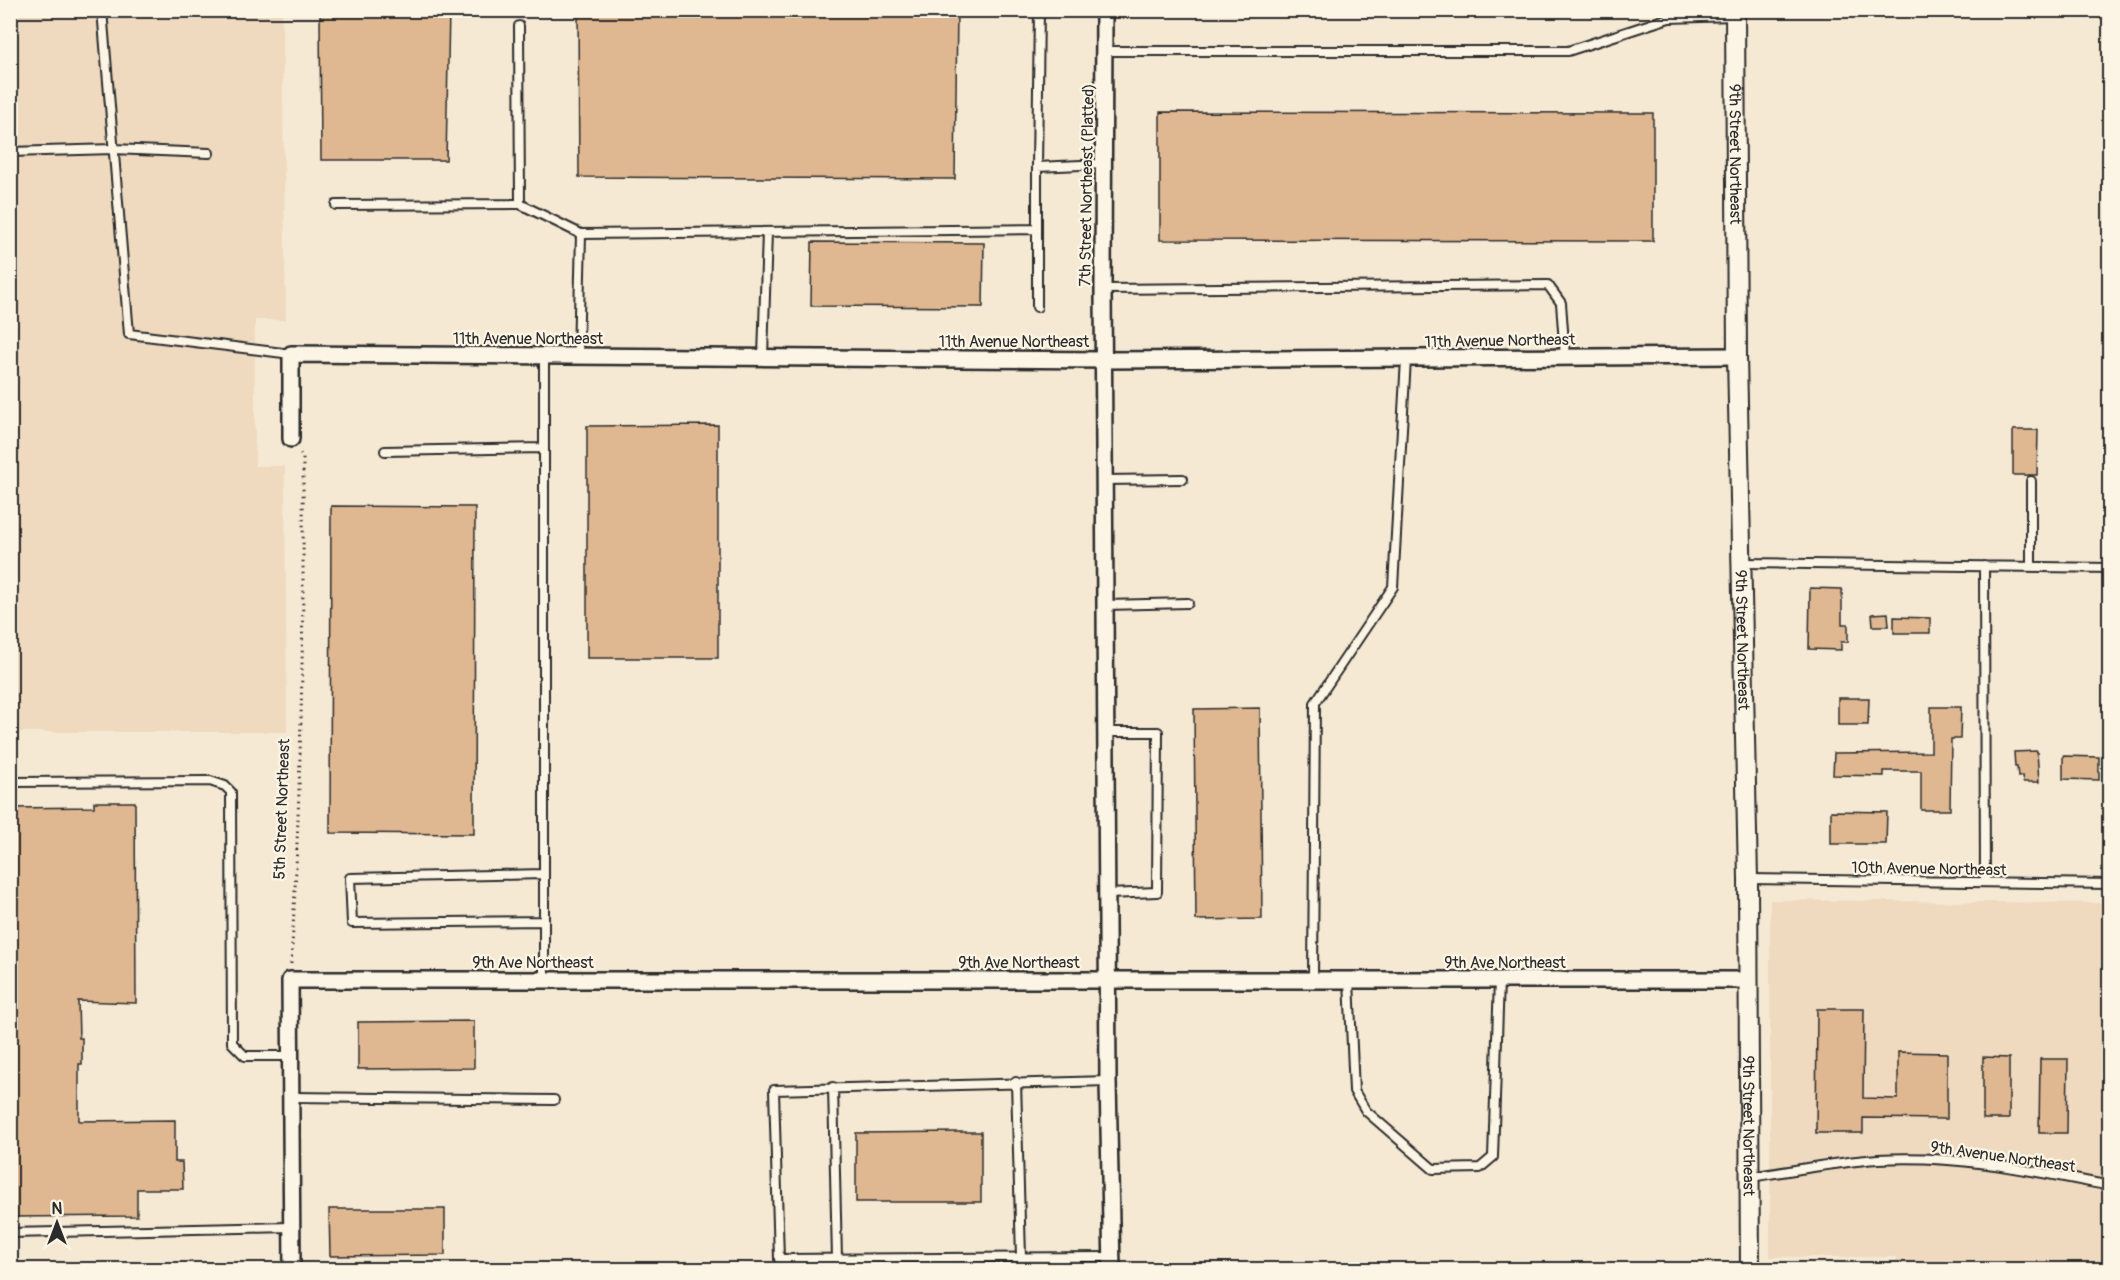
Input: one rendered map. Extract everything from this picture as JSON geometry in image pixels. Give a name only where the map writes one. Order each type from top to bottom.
[{"type":"street","name":"7th Street Northeast (Platted)","points":[[1104,10],[1103,360],[1108,1081],[1112,1263]]},
{"type":"street","name":"9th Street Northeast","points":[[1735,13],[1737,356],[1748,879],[1749,1269]]},
{"type":"street","name":"11th Avenue Northeast","points":[[291,354],[1103,360],[1737,356]]},
{"type":"street","points":[[291,354],[291,439]]},
{"type":"street","points":[[290,980],[292,1269]]},
{"type":"street","name":"9th Ave Northeast","points":[[290,980],[1748,980]]},
{"type":"lane","points":[[102,10],[129,334],[291,354]]},
{"type":"lane","points":[[1036,307],[1039,10]]},
{"type":"lane","points":[[1105,51],[1568,51],[1669,14],[1735,13]]},
{"type":"lane","points":[[519,26],[520,204]]},
{"type":"lane","points":[[10,152],[113,149],[209,153]]},
{"type":"lane","points":[[1036,167],[1105,164]]},
{"type":"lane","points":[[336,205],[520,204],[581,234],[1036,229]]},
{"type":"lane","points":[[762,357],[767,232]]},
{"type":"lane","points":[[578,356],[581,234]]},
{"type":"lane","points":[[1103,289],[1548,285],[1561,303],[1565,357]]},
{"type":"lane","points":[[543,356],[544,980]]},
{"type":"lane","points":[[1313,979],[1316,704],[1394,587],[1406,359]]},
{"type":"lane","points":[[385,451],[543,448]]},
{"type":"lane","points":[[1104,480],[1183,479]]},
{"type":"lane","points":[[2031,481],[2031,567]]},
{"type":"lane","points":[[1742,563],[2109,568]]},
{"type":"lane","points":[[1984,566],[1984,882]]},
{"type":"lane","points":[[1106,605],[1188,603]]},
{"type":"lane","points":[[1107,732],[1158,732],[1157,892],[1108,894]]},
{"type":"lane","points":[[10,782],[210,781],[225,786],[231,792],[232,1043],[245,1056],[291,1056]]},
{"type":"lane","points":[[544,874],[350,878],[352,923],[544,921]]},
{"type":"lane","name":"10th Avenue Northeast","points":[[1748,879],[2109,884]]},
{"type":"lane","points":[[1349,980],[1354,1090],[1366,1111],[1433,1169],[1480,1168],[1493,1157],[1499,980]]},
{"type":"lane","points":[[1108,1081],[774,1090],[779,1259],[1021,1257],[1112,1263]]},
{"type":"lane","points":[[1016,1082],[1021,1257]]},
{"type":"lane","points":[[833,1087],[837,1259]]},
{"type":"lane","points":[[291,1097],[554,1100]]},
{"type":"lane","name":"9th Avenue Northeast","points":[[1749,1178],[1877,1159],[1942,1159],[2032,1171],[2109,1186]]},
{"type":"lane","points":[[10,1233],[292,1227]]},
{"type":"path","name":"5th Street Northeast","points":[[290,980],[300,815],[304,630],[303,458],[291,439]]},
{"type":"shaded area","points":[[10,11],[282,11],[286,320],[255,320],[255,466],[285,466],[287,732],[11,732]]},
{"type":"shaded area","points":[[1770,900],[2109,903],[2109,1269],[1896,1270],[1896,1257],[1770,1257]]},
{"type":"building","points":[[320,10],[449,10],[446,160],[321,160]]},
{"type":"building","points":[[578,10],[957,10],[955,179],[579,177]]},
{"type":"building","points":[[1160,112],[1653,113],[1653,241],[1160,240]]},
{"type":"building","points":[[812,242],[984,243],[983,307],[811,306]]},
{"type":"building","points":[[718,425],[718,658],[587,658],[587,426]]},
{"type":"building","points":[[2013,430],[2038,430],[2037,475],[2013,475]]},
{"type":"building","points":[[331,506],[475,507],[474,834],[330,833]]},
{"type":"building","points":[[1810,588],[1842,589],[1842,624],[1848,624],[1848,642],[1841,642],[1841,650],[1809,649]]},
{"type":"building","points":[[1888,613],[1889,626],[1873,626],[1872,614]]},
{"type":"building","points":[[1894,617],[1930,618],[1930,633],[1894,633]]},
{"type":"building","points":[[1838,698],[1869,698],[1868,725],[1838,725]]},
{"type":"building","points":[[1931,707],[1961,707],[1960,739],[1951,739],[1950,810],[1921,810],[1921,771],[1884,771],[1884,776],[1833,775],[1834,753],[1931,752]]},
{"type":"building","points":[[1260,708],[1262,919],[1196,920],[1194,709]]},
{"type":"building","points":[[2037,751],[2039,782],[2023,782],[2022,776],[2018,777],[2017,767],[2015,767],[2014,752]]},
{"type":"building","points":[[2063,756],[2099,757],[2099,780],[2063,779]]},
{"type":"building","points":[[94,802],[135,802],[136,1003],[78,1001],[79,1038],[82,1038],[82,1064],[79,1064],[79,1121],[175,1120],[175,1162],[182,1162],[183,1189],[137,1189],[137,1216],[10,1217],[10,808],[94,807]]},
{"type":"building","points":[[1831,811],[1887,812],[1886,844],[1831,844]]},
{"type":"building","points":[[1817,1009],[1864,1009],[1863,1098],[1898,1099],[1898,1052],[1947,1053],[1947,1119],[1863,1118],[1863,1133],[1816,1133]]},
{"type":"building","points":[[474,1021],[474,1068],[358,1069],[358,1022]]},
{"type":"building","points":[[1983,1057],[2009,1058],[2009,1119],[1983,1119]]},
{"type":"building","points":[[2040,1059],[2068,1059],[2067,1133],[2039,1133]]},
{"type":"building","points":[[981,1132],[981,1202],[856,1202],[856,1133]]},
{"type":"building","points":[[329,1209],[445,1209],[445,1255],[330,1256]]}]
